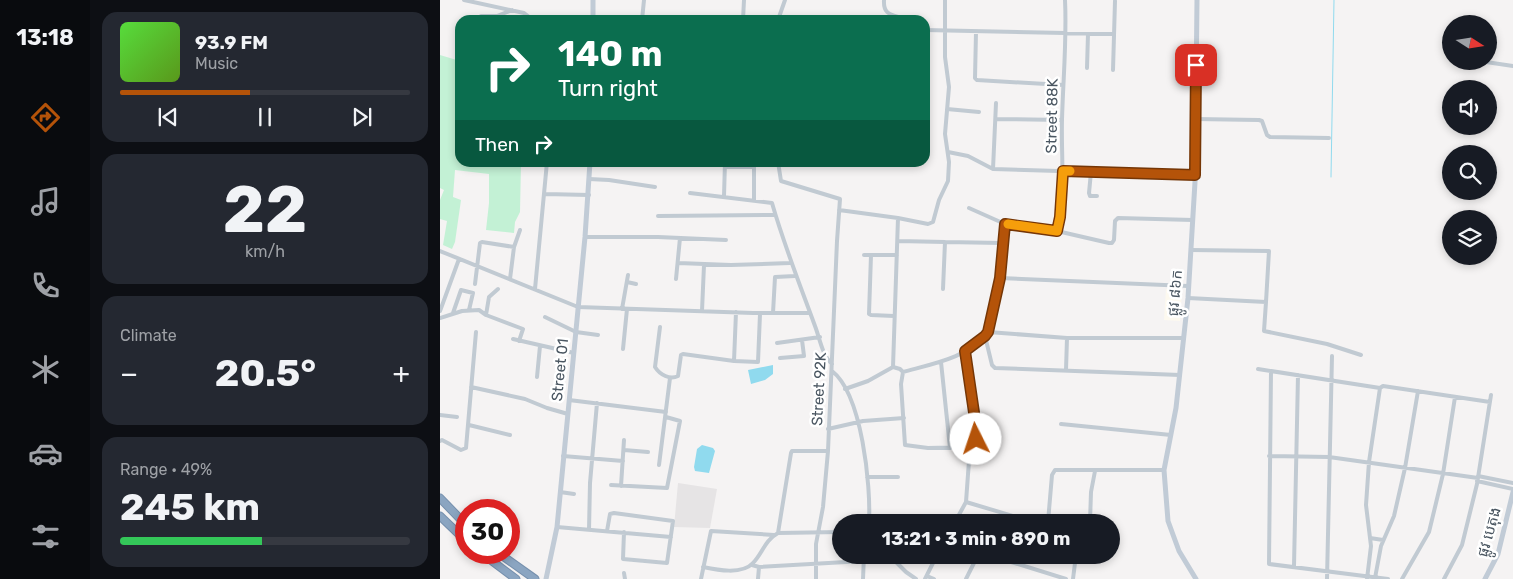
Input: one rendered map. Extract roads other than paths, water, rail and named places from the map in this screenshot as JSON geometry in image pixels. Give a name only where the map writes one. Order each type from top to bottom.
[{"type":"highway","points":[[440,498],[455,514]]},
{"type":"highway","points":[[440,516],[455,530]]},
{"type":"highway","points":[[496,564],[516,579]]},
{"type":"highway","points":[[514,564],[535,579]]},
{"type":"street","points":[[464,0],[527,15]]},
{"type":"street","points":[[593,15],[594,0]]},
{"type":"street","points":[[642,15],[644,0]]},
{"type":"street","points":[[743,15],[744,0]]},
{"type":"street","points":[[780,15],[786,0]]},
{"type":"street","points":[[884,0],[886,13],[892,15]]},
{"type":"street","points":[[839,210],[928,224],[933,222],[936,209],[948,182],[948,152],[945,134],[948,87],[944,30],[945,0]]},
{"type":"street","name":"Street 88K","points":[[1057,231],[1060,217],[1063,171],[1062,120],[1065,0]]},
{"type":"street","name":"ផ្លូវ ៨៦ក","points":[[1196,579],[1179,550],[1168,521],[1164,470],[1176,408],[1188,298],[1195,175],[1197,0]]},
{"type":"street","points":[[1113,70],[1115,1]]},
{"type":"street","points":[[500,15],[512,10]]},
{"type":"street","points":[[930,30],[1114,34]]},
{"type":"street","points":[[976,32],[975,78],[977,80],[1064,84]]},
{"type":"street","points":[[1087,68],[1088,34]]},
{"type":"street","points":[[1498,64],[1513,66]]},
{"type":"street","points":[[993,169],[996,103]]},
{"type":"street","points":[[947,109],[979,112]]},
{"type":"street","points":[[996,119],[1062,120]]},
{"type":"street","points":[[1196,119],[1259,120],[1262,121],[1270,138],[1329,138]]},
{"type":"street","points":[[948,152],[968,156],[993,169],[1195,175]]},
{"type":"street","points":[[536,289],[547,167]]},
{"type":"street","name":"Street 01","points":[[546,579],[557,527],[590,167]]},
{"type":"street","points":[[724,196],[725,167]]},
{"type":"street","points":[[754,167],[754,200]]},
{"type":"street","name":"Street 92K","points":[[779,167],[781,181],[840,199],[828,452],[823,507],[818,532],[815,565],[816,579]]},
{"type":"street","points":[[1091,172],[1089,193],[1090,196],[1097,196]]},
{"type":"street","points":[[590,179],[655,187]]},
{"type":"street","points":[[690,193],[772,203],[790,262],[820,337],[825,357],[832,364]]},
{"type":"street","points":[[545,194],[588,195]]},
{"type":"street","points":[[969,208],[1005,224],[1057,231],[1109,243],[1112,243],[1114,240],[1115,221],[1118,218],[1193,220]]},
{"type":"street","points":[[658,216],[776,215]]},
{"type":"street","points":[[893,368],[898,218]]},
{"type":"street","points":[[846,389],[868,381],[893,368],[900,369],[903,372],[941,362],[965,351],[985,336],[988,332],[1000,278],[1005,224]]},
{"type":"street","points":[[510,279],[514,247],[520,230]]},
{"type":"street","points":[[585,236],[726,240]]},
{"type":"street","points":[[676,279],[680,238]]},
{"type":"street","points":[[898,241],[1002,244]]},
{"type":"street","points":[[943,288],[945,242]]},
{"type":"street","points":[[475,284],[480,243],[514,247]]},
{"type":"street","points":[[1191,250],[1268,252],[1264,331],[1327,344],[1361,355]]},
{"type":"street","points":[[440,251],[578,307],[760,314],[810,313]]},
{"type":"street","points":[[864,254],[897,255]]},
{"type":"street","points":[[871,255],[868,314],[894,316]]},
{"type":"street","points":[[440,311],[458,259]]},
{"type":"street","points":[[678,263],[704,265],[790,262]]},
{"type":"street","points":[[702,311],[704,265]]},
{"type":"street","points":[[622,309],[628,275]]},
{"type":"street","points":[[773,313],[775,278],[795,276]]},
{"type":"street","points":[[1000,278],[1188,286]]},
{"type":"street","points":[[627,282],[636,284]]},
{"type":"street","points":[[486,315],[489,297],[498,289]]},
{"type":"street","points":[[453,313],[461,290],[474,293],[469,310]]},
{"type":"street","points":[[1188,298],[1266,302]]},
{"type":"street","points":[[623,349],[628,309]]},
{"type":"street","points":[[440,318],[453,313],[479,310],[486,315],[523,329],[519,341]]},
{"type":"street","points":[[734,361],[736,312]]},
{"type":"street","points":[[660,327],[655,368],[660,374],[676,378],[678,376],[681,355],[683,354],[734,361],[758,362],[760,314]]},
{"type":"street","points":[[545,317],[576,332],[598,335]]},
{"type":"street","points":[[440,441],[442,440],[464,450],[466,448],[476,332]]},
{"type":"street","points":[[988,332],[1067,338],[1184,338]]},
{"type":"street","points":[[985,336],[992,365],[995,368],[1180,375]]},
{"type":"street","points":[[777,343],[820,337]]},
{"type":"street","points":[[1066,370],[1067,338]]},
{"type":"street","points":[[513,339],[574,353]]},
{"type":"street","points":[[780,358],[804,356],[802,340]]},
{"type":"street","points":[[537,378],[540,346]]},
{"type":"street","points":[[959,514],[966,502],[970,447],[976,439],[977,433],[965,351]]},
{"type":"street","points":[[1327,579],[1332,356]]},
{"type":"street","points":[[941,362],[950,448]]},
{"type":"street","points":[[1258,369],[1380,388],[1383,386],[1490,402]]},
{"type":"street","points":[[832,371],[839,377],[846,389],[859,422],[867,477],[870,514]]},
{"type":"street","points":[[1271,371],[1269,564],[1388,579]]},
{"type":"street","points":[[903,372],[901,384],[905,445],[928,448],[970,447]]},
{"type":"street","points":[[1294,566],[1298,375]]},
{"type":"street","points":[[659,465],[670,378]]},
{"type":"street","points":[[471,387],[525,399],[568,414]]},
{"type":"street","points":[[1367,577],[1371,553],[1366,505],[1369,462],[1380,388]]},
{"type":"street","points":[[1375,578],[1379,552],[1394,516],[1405,468],[1418,391]]},
{"type":"street","points":[[1444,579],[1462,545],[1478,478],[1491,395]]},
{"type":"street","points":[[1402,579],[1428,534],[1443,474],[1455,397]]},
{"type":"street","points":[[569,400],[666,412]]},
{"type":"street","points":[[589,530],[592,458],[597,403]]},
{"type":"street","points":[[440,415],[456,417]]},
{"type":"street","points":[[611,485],[667,488],[680,421],[666,417]]},
{"type":"street","points":[[828,429],[859,422],[904,418]]},
{"type":"street","points":[[1061,424],[1171,435]]},
{"type":"street","points":[[469,425],[510,435]]},
{"type":"street","points":[[621,486],[624,440]]},
{"type":"street","points":[[624,450],[648,452]]},
{"type":"street","points":[[752,565],[763,548],[776,534],[791,453],[828,452]]},
{"type":"street","points":[[564,456],[623,461]]},
{"type":"street","points":[[1269,456],[1329,457],[1513,483]]},
{"type":"street","points":[[1049,514],[1053,472],[1055,470],[1164,470]]},
{"type":"street","points":[[1090,514],[1091,492],[1095,471]]},
{"type":"street","points":[[867,477],[898,477]]},
{"type":"street","points":[[1478,478],[1513,490]]},
{"type":"street","name":"ផ្លូវ បេតុង","points":[[1485,579],[1498,554],[1513,490]]},
{"type":"street","points":[[560,492],[574,494]]},
{"type":"street","points":[[966,502],[1006,514]]},
{"type":"street","points":[[607,532],[610,514],[617,513],[671,520],[673,523],[667,563],[623,559],[624,532]]},
{"type":"street","points":[[557,527],[671,537]]},
{"type":"street","points":[[701,579],[711,531],[776,534],[832,532]]},
{"type":"street","points":[[1370,538],[1383,540]]},
{"type":"street","points":[[703,567],[724,571],[752,565],[759,567],[832,564]]},
{"type":"street","points":[[863,579],[864,564]]},
{"type":"street","points":[[898,564],[916,579]]},
{"type":"street","points":[[933,564],[926,577],[934,579]]},
{"type":"street","points":[[968,579],[974,564]]},
{"type":"street","points":[[1018,564],[1066,579]]},
{"type":"street","points":[[1073,579],[1075,564]]},
{"type":"street","points":[[758,579],[759,567]]},
{"type":"street","points":[[624,573],[625,579]]},
{"type":"water","points":[[773,365],[773,374],[765,380],[751,384],[748,370]]},
{"type":"water","points":[[702,445],[713,448],[715,451],[709,473],[695,471],[694,467],[697,449]]},
{"type":"waterway","points":[[1331,177],[1334,0]]}]
